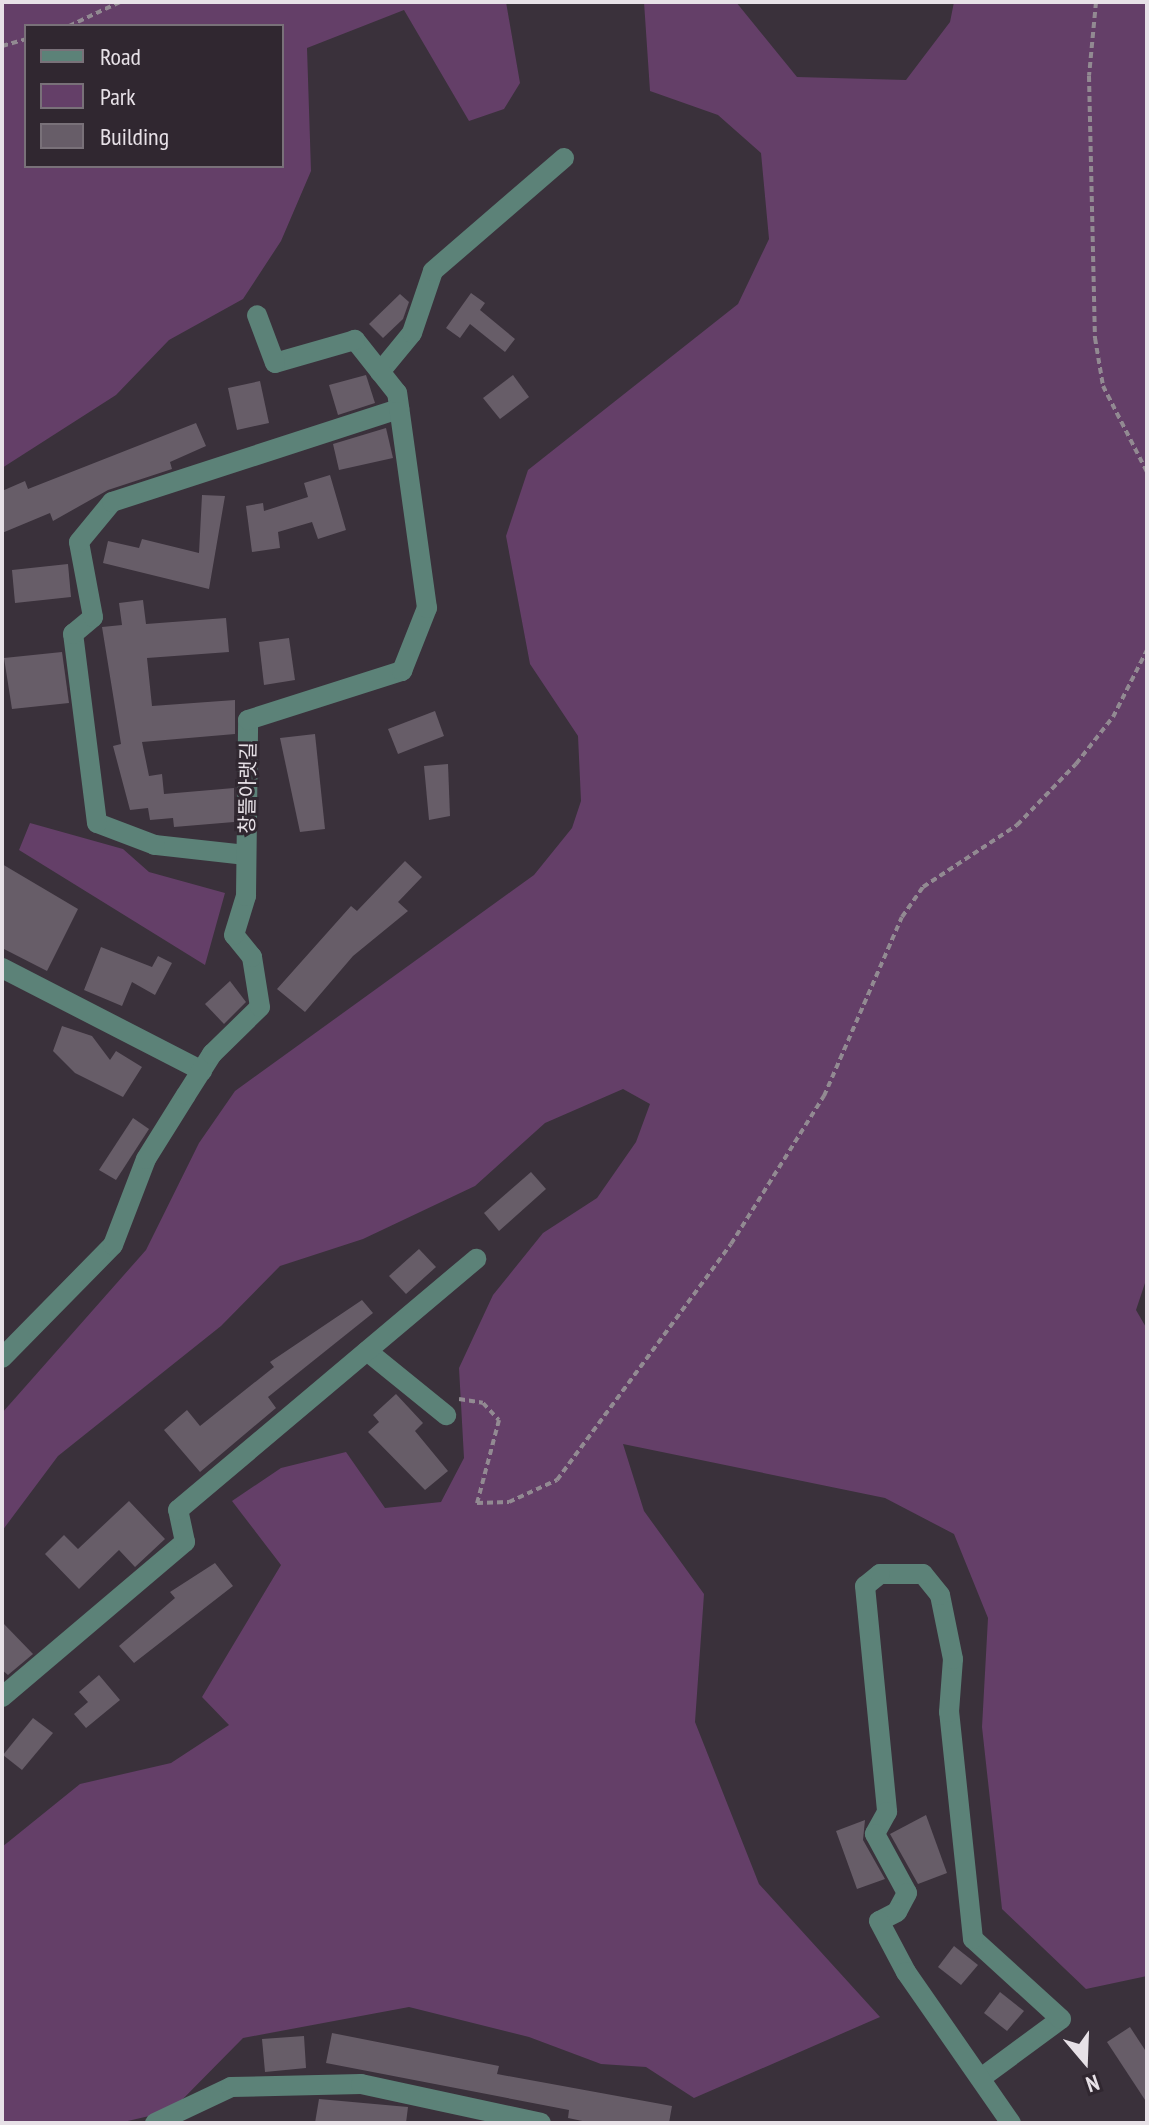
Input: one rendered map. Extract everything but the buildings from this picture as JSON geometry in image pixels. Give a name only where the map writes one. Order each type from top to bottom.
[{"type":"lane","points":[[380,372],[412,333],[433,271],[564,158]]},
{"type":"lane","name":"창뜰아랫길","points":[[2,1358],[113,1245],[146,1159],[202,1071],[260,1007],[252,957],[234,935],[246,855],[248,720],[402,671],[427,608],[399,409],[380,372],[355,340],[275,363],[257,315]]},
{"type":"lane","points":[[246,855],[155,845],[97,823],[73,634],[93,617],[79,542],[112,502],[399,409]]},
{"type":"lane","points":[[2,968],[202,1071]]},
{"type":"lane","points":[[2,1697],[185,1542],[178,1510],[476,1259]]},
{"type":"lane","points":[[367,1351],[446,1415]]},
{"type":"lane","points":[[981,2078],[1061,2019],[973,1939],[950,1726],[953,1659],[940,1595],[923,1574],[880,1574],[865,1586],[887,1812],[875,1834],[907,1893],[897,1912],[879,1921],[981,2078],[1011,2123]]},
{"type":"lane","points":[[155,2123],[231,2087],[361,2084],[541,2123]]},
{"type":"path","points":[[73,24],[120,2]]},
{"type":"path","points":[[1096,2],[1089,76],[1095,338],[1103,386],[1147,472]]},
{"type":"path","points":[[2,46],[24,40]]},
{"type":"path","points":[[419,1393],[483,1403],[499,1420],[477,1503],[509,1502],[557,1480],[731,1244],[824,1096],[887,939],[909,907],[930,881],[1047,795],[1113,717],[1147,650]]},
{"type":"green space","points":[[2,2],[506,2],[520,83],[504,109],[469,121],[404,10],[307,48],[311,171],[281,241],[243,299],[169,340],[116,395],[2,468]]},
{"type":"green space","points":[[644,2],[736,2],[797,77],[906,80],[950,22],[954,2],[1147,2],[1147,1277],[1136,1310],[1147,1329],[1147,1976],[1086,1989],[1002,1909],[982,1727],[988,1618],[954,1534],[885,1498],[623,1444],[644,1511],[704,1594],[695,1722],[759,1884],[880,2017],[694,2098],[646,2067],[601,2064],[529,2037],[409,2007],[243,2038],[171,2111],[119,2123],[2,2123],[2,1847],[80,1784],[171,1763],[229,1725],[202,1697],[281,1565],[232,1501],[281,1468],[346,1452],[385,1508],[441,1502],[464,1458],[459,1368],[493,1295],[543,1233],[597,1198],[636,1142],[650,1104],[623,1089],[545,1123],[475,1186],[363,1239],[280,1266],[221,1326],[58,1456],[2,1531],[2,1413],[146,1250],[199,1143],[235,1091],[534,875],[572,828],[581,801],[578,736],[530,664],[506,536],[528,470],[738,304],[769,239],[761,153],[718,115],[650,91]]},
{"type":"green space","points":[[30,823],[123,849],[149,872],[225,893],[205,965],[19,850]]}]
